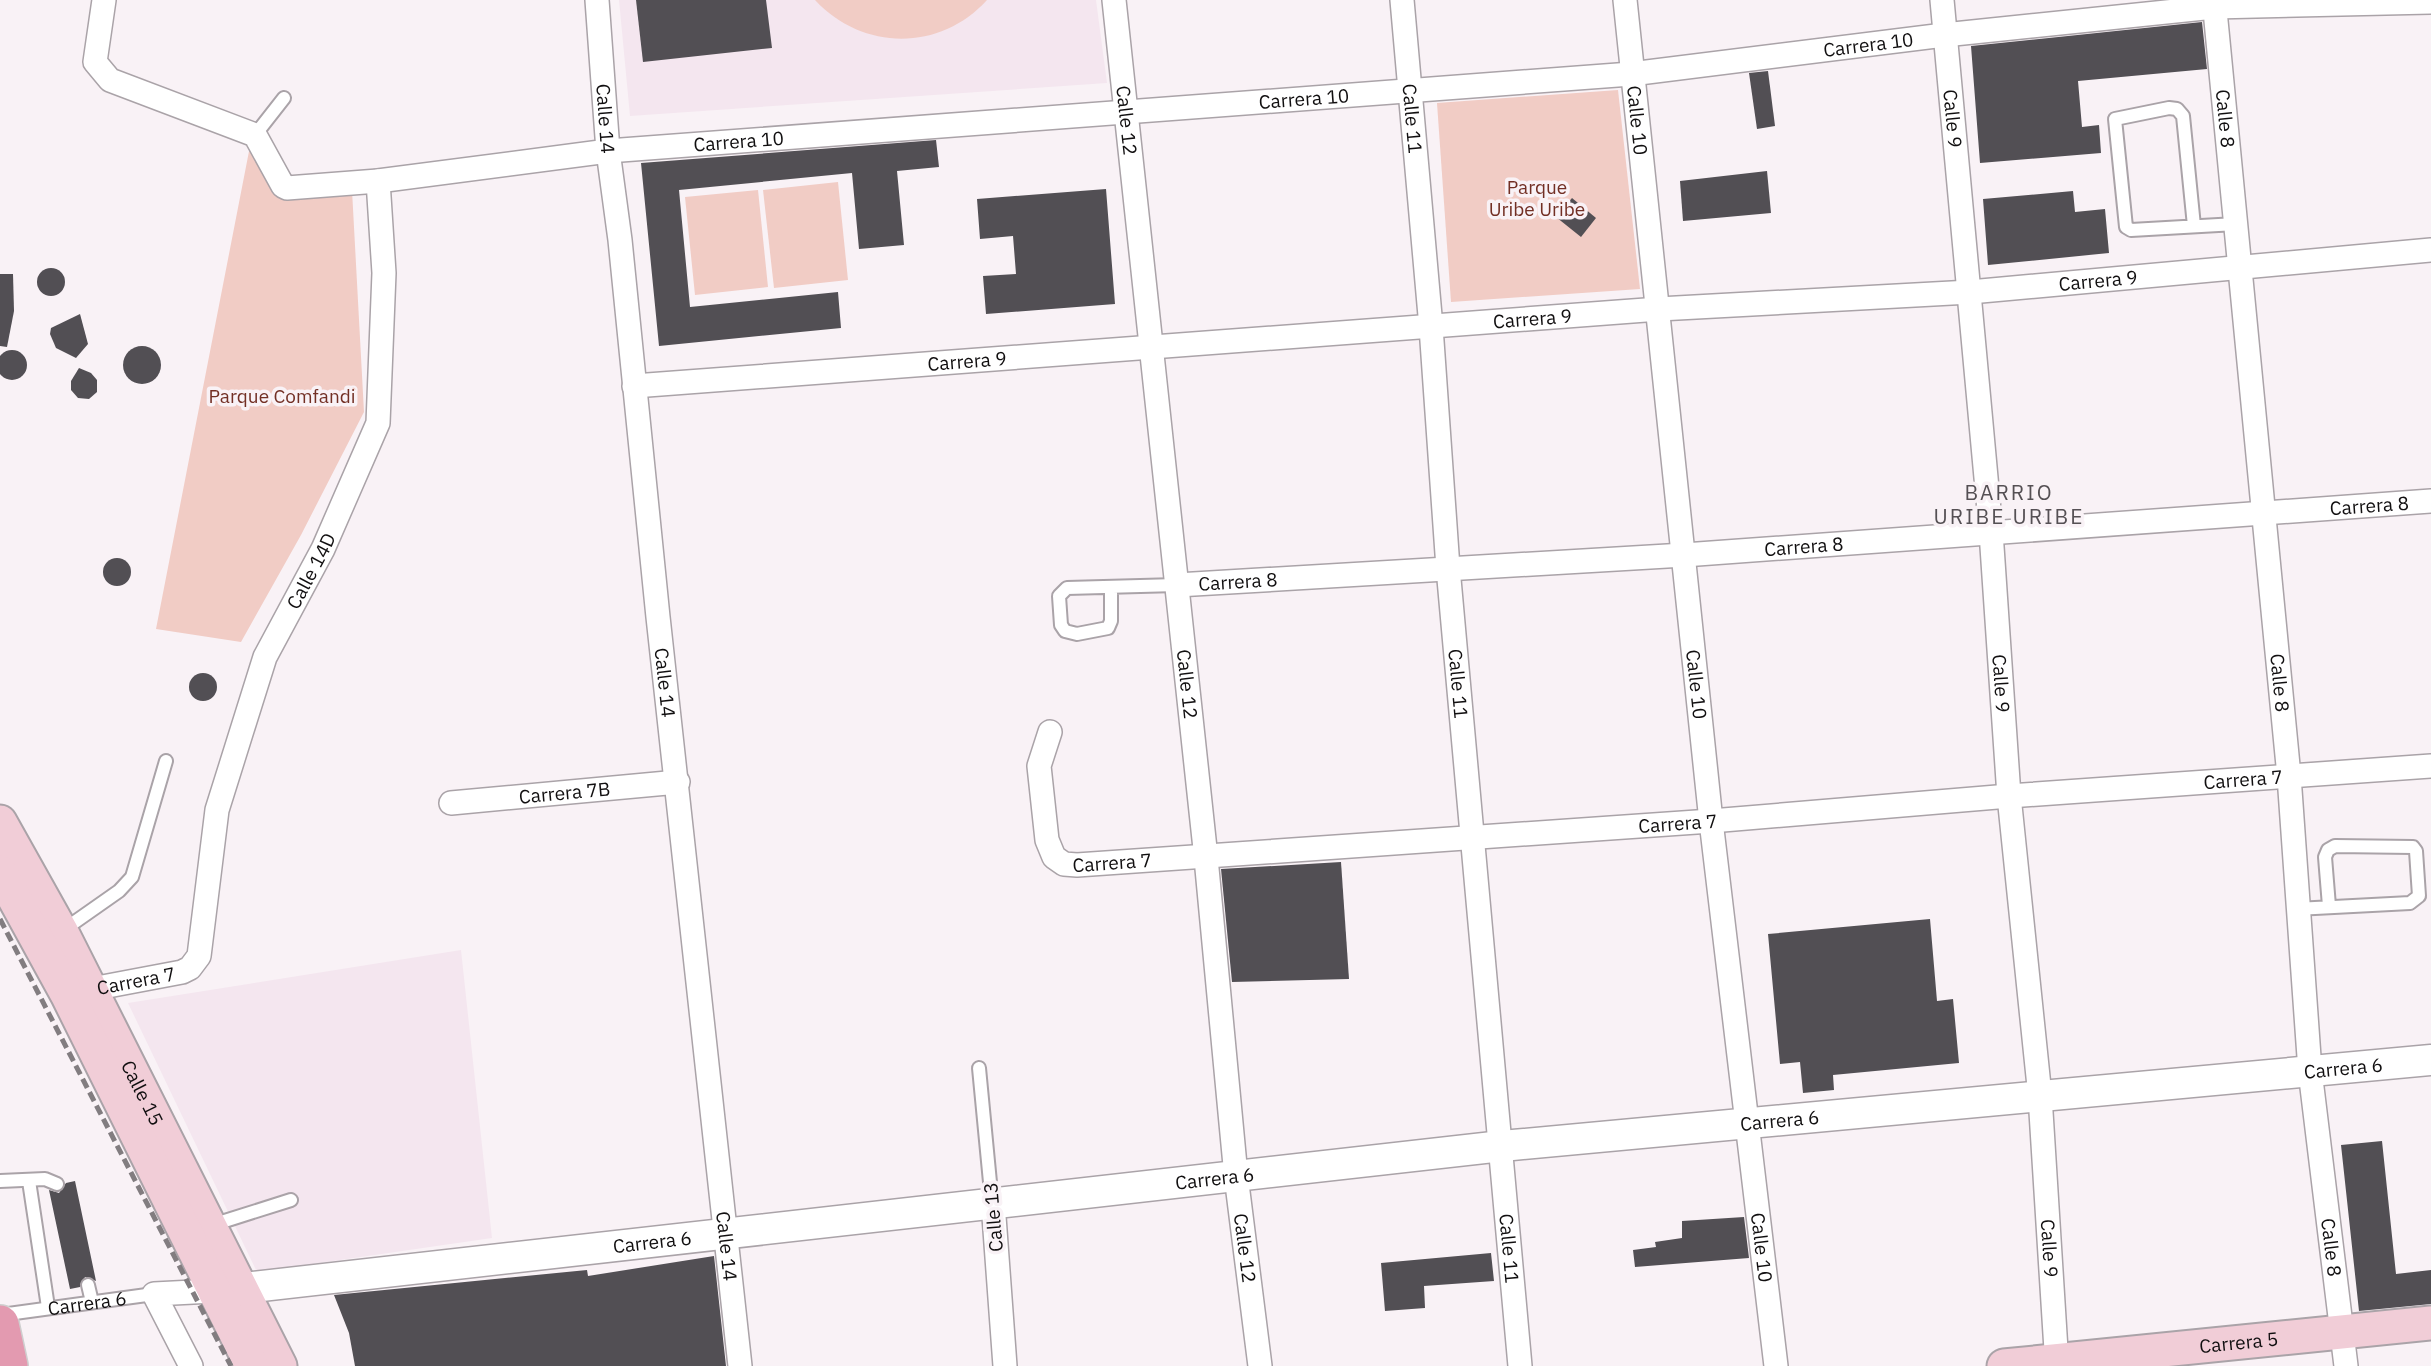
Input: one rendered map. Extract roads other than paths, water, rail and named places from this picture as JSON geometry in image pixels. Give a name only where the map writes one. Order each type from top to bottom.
[{"type":"main road","name":"Calle 15","points":[[0,822],[49,935],[208,1226],[252,1366]]},
{"type":"main road","name":"Calle 15","points":[[0,872],[49,935]]},
{"type":"main road","name":"Calle 15","points":[[79,992],[226,1290],[280,1366]]},
{"type":"main road","name":"Carrera 5","points":[[2004,1366],[2056,1364],[2344,1330],[2431,1323]]},
{"type":"main road","points":[[0,1324],[9,1366]]},
{"type":"street","points":[[104,0],[95,62],[110,80],[255,135]]},
{"type":"street","name":"Calle 14","points":[[597,0],[608,151],[740,1366]]},
{"type":"street","name":"Calle 12","points":[[1114,0],[1149,348],[1206,858],[1236,1176],[1260,1366]]},
{"type":"street","name":"Calle 11","points":[[1402,0],[1412,92],[1448,568],[1520,1366]]},
{"type":"street","name":"Calle 10","points":[[1625,0],[1710,821],[1776,1366]]},
{"type":"street","name":"Calle 9","points":[[1942,0],[1991,532],[2009,796],[2040,1096],[2056,1364]]},
{"type":"street","name":"Carrera 10","points":[[255,135],[283,186],[287,188],[378,181],[608,151],[1631,74],[2214,3],[2431,2]]},
{"type":"street","name":"Calle 8","points":[[2214,3],[2261,514],[2289,776],[2310,1071],[2344,1330],[2346,1366]]},
{"type":"street","name":"Calle 14D","points":[[199,956],[218,810],[265,657],[323,549],[378,423],[384,273],[378,181]]},
{"type":"street","name":"Carrera 9","points":[[634,386],[1659,309],[1970,292],[2431,250]]},
{"type":"street","name":"Carrera 8","points":[[1177,585],[1684,555],[2431,501]]},
{"type":"street","name":"Carrera 7","points":[[1050,732],[1039,774],[1047,840],[1054,857],[1064,864],[1077,865],[1206,858],[2431,766]]},
{"type":"street","name":"Carrera 7B","points":[[451,803],[678,782]]},
{"type":"street","name":"Carrera 7","points":[[79,992],[182,972],[190,968],[199,956]]},
{"type":"street","name":"Carrera 6","points":[[154,1294],[226,1290],[1502,1146],[2431,1060]]},
{"type":"street","name":"Calle 13","points":[[993,1203],[1005,1366]]},
{"type":"street","points":[[154,1294],[191,1366]]},
{"type":"lane","points":[[255,135],[284,98]]},
{"type":"lane","points":[[2194,226],[2183,116],[2177,110],[2169,108],[2115,119],[2126,227],[2140,230],[2236,224]]},
{"type":"lane","points":[[1111,587],[1111,621],[1108,628],[1077,634],[1065,631],[1060,625],[1062,590],[1111,587],[1177,585]]},
{"type":"lane","points":[[49,935],[119,891],[132,877],[166,761]]},
{"type":"lane","points":[[2297,909],[2410,903],[2418,896],[2416,851],[2413,847],[2335,846],[2328,850],[2325,857],[2329,906]]},
{"type":"lane","name":"Calle 13","points":[[979,1068],[993,1203]]},
{"type":"lane","points":[[0,1181],[45,1179],[57,1184]]},
{"type":"lane","points":[[29,1181],[48,1307]]},
{"type":"lane","points":[[208,1226],[291,1200]]},
{"type":"lane","points":[[88,1286],[92,1302]]},
{"type":"lane","name":"Carrera 6","points":[[0,1315],[154,1294]]},
{"type":"railway","points":[[0,919],[231,1366]]},
{"type":"district","name":"BARRIO URIBE URIBE","points":[[2009,504]]},
{"type":"park label","name":"Parque Uribe Uribe","points":[[1537,198]]},
{"type":"park label","name":"Parque Comfandi","points":[[282,396]]}]
